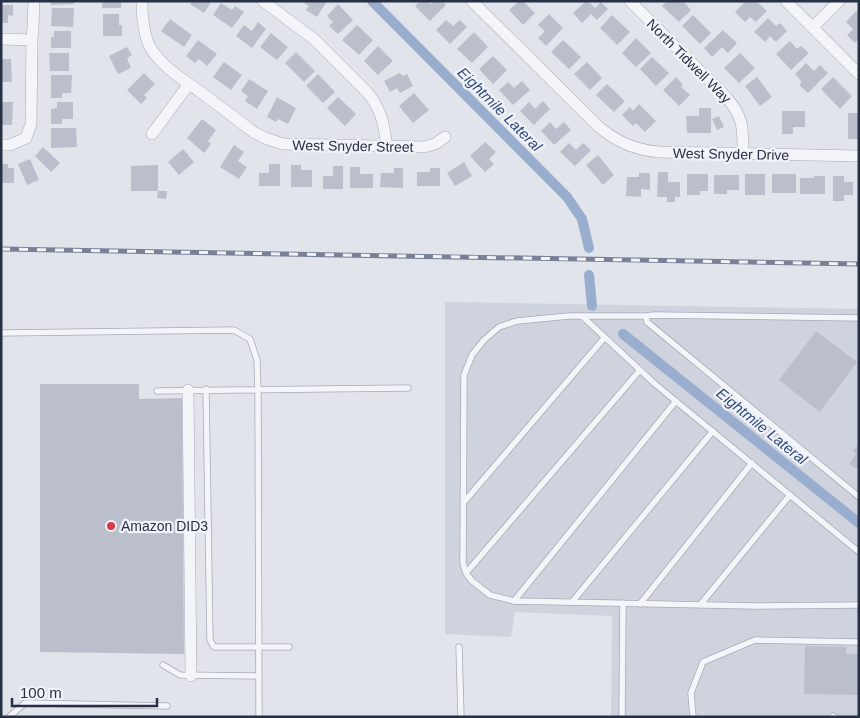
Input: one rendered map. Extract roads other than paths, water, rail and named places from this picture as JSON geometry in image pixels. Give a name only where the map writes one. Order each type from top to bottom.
[{"type":"street","points":[[1,145],[10,145],[26,138],[31,124],[34,1]]},
{"type":"street","name":"West Snyder Street","points":[[142,1],[145,33],[150,46],[160,60],[189,84],[255,133],[265,138],[284,144],[424,147],[435,144],[445,137]]},
{"type":"street","points":[[263,1],[315,40],[367,92],[374,101],[383,120],[387,147]]},
{"type":"street","name":"West Snyder Drive","points":[[472,1],[607,134],[626,146],[648,151],[859,156]]},
{"type":"street","name":"North Tidwell Way","points":[[630,1],[734,106],[743,128],[743,154]]},
{"type":"street","points":[[786,1],[859,74]]},
{"type":"street","points":[[812,27],[839,1]]},
{"type":"street","points":[[1,40],[32,40]]},
{"type":"street","points":[[152,134],[189,84]]},
{"type":"street","points":[[188,390],[191,676]]},
{"type":"lane","points":[[859,322],[856,318],[654,314],[646,316],[568,316],[517,320],[500,327],[484,340],[472,355],[464,376],[463,563],[466,573],[472,581],[490,595],[514,601],[754,606],[859,605]]},
{"type":"lane","points":[[582,316],[676,401],[859,552]]},
{"type":"lane","points":[[646,316],[648,322],[859,497]]},
{"type":"lane","points":[[1,333],[234,330],[250,339],[257,360],[258,389],[259,717]]},
{"type":"lane","points":[[464,502],[605,337]]},
{"type":"lane","points":[[466,573],[640,370]]},
{"type":"lane","points":[[157,391],[408,388]]},
{"type":"lane","points":[[206,389],[210,640],[214,647],[290,647]]},
{"type":"lane","points":[[514,601],[676,401]]},
{"type":"lane","points":[[572,602],[713,431]]},
{"type":"lane","points":[[640,604],[752,463]]},
{"type":"lane","points":[[700,605],[790,495]]},
{"type":"lane","points":[[622,717],[623,603]]},
{"type":"lane","points":[[693,717],[691,694],[703,662],[754,640],[859,642]]},
{"type":"lane","points":[[459,647],[461,717]]},
{"type":"lane","points":[[163,665],[180,675],[259,676]]},
{"type":"lane","points":[[9,717],[25,704],[167,706]]},
{"type":"waterway","name":"Eightmile Lateral","points":[[372,1],[567,197],[582,219],[589,248]]},
{"type":"waterway","name":"Eightmile Lateral","points":[[589,275],[592,306]]},
{"type":"waterway","name":"Eightmile Lateral","points":[[623,334],[859,523]]},
{"type":"railway","points":[[1,249],[859,264]]},
{"type":"place","name":"Amazon DID3","points":[[111,526]]}]
